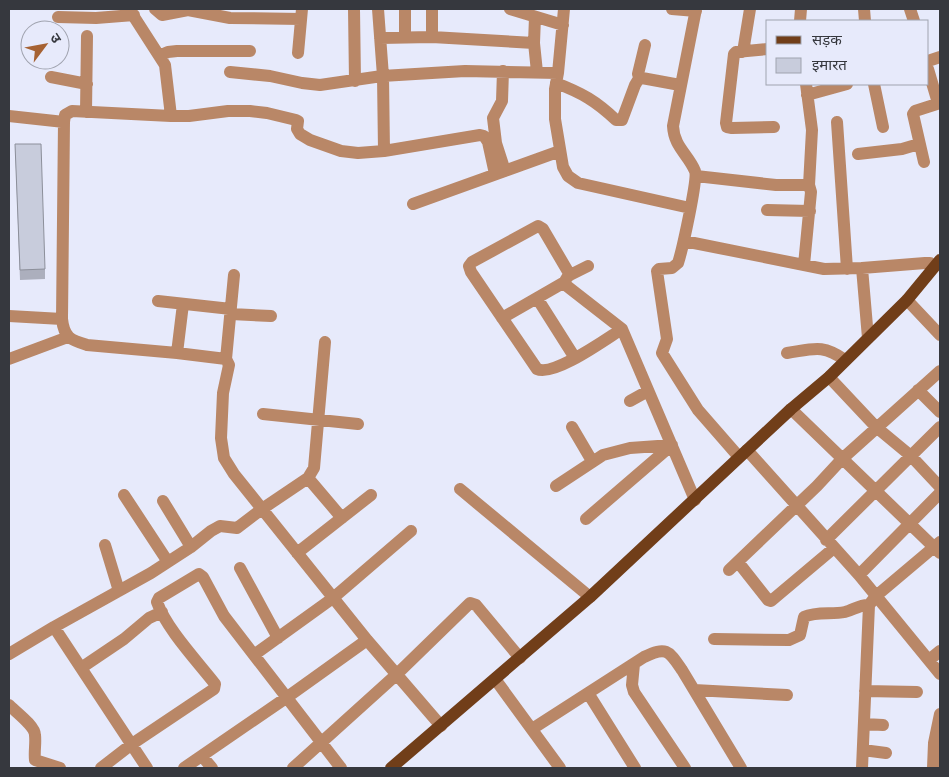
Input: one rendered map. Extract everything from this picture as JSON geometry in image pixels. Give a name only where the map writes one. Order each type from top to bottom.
[{"type":"main road","points":[[391,768],[590,597],[790,409],[829,377],[907,300],[937,264]]},
{"type":"street","points":[[354,9],[355,81]]},
{"type":"street","points":[[378,9],[383,76],[384,150]]},
{"type":"street","points":[[405,9],[405,37]]},
{"type":"street","points":[[432,9],[432,36]]},
{"type":"street","points":[[510,9],[563,25]]},
{"type":"street","points":[[564,9],[554,118],[563,167],[568,176],[578,183],[690,208]]},
{"type":"street","points":[[672,9],[696,10],[680,85],[673,134],[677,144],[695,171],[696,176],[681,254],[676,266],[657,271],[667,339],[662,353],[698,410],[797,504],[859,575],[873,601],[940,674]]},
{"type":"street","points":[[742,52],[750,9]]},
{"type":"street","points":[[160,11],[188,10],[252,14],[301,14],[298,53]]},
{"type":"street","points":[[58,16],[96,18],[131,12],[161,55],[168,72],[171,116]]},
{"type":"street","points":[[535,16],[534,43],[538,72]]},
{"type":"street","points":[[86,112],[87,36]]},
{"type":"street","points":[[380,38],[432,36],[534,43]]},
{"type":"street","points":[[230,72],[320,84],[383,76],[465,71],[538,72],[557,78],[597,103],[616,120],[622,120],[640,79],[638,74],[645,45]]},
{"type":"street","points":[[766,49],[736,52],[734,54],[726,123],[727,127],[774,127]]},
{"type":"street","points":[[161,55],[178,51],[250,51]]},
{"type":"street","points":[[500,172],[493,118],[502,101],[503,71]]},
{"type":"street","points":[[924,162],[913,114],[915,110],[939,103],[929,72]]},
{"type":"street","points":[[51,77],[87,84]]},
{"type":"street","points":[[640,79],[680,85]]},
{"type":"street","points":[[804,265],[810,211],[811,192],[809,185],[812,130],[806,89],[839,85]]},
{"type":"street","points":[[874,85],[883,127]]},
{"type":"street","points":[[226,359],[87,345],[76,342],[68,336],[63,328],[62,320],[64,122],[65,115],[68,112],[189,116],[228,111],[267,112],[298,121],[297,129],[300,134],[310,140],[341,151],[358,153],[480,135],[484,136],[488,142],[500,172]]},
{"type":"street","points":[[9,116],[64,122]]},
{"type":"street","points":[[837,122],[848,269]]},
{"type":"street","points":[[858,154],[892,150],[919,144]]},
{"type":"street","points":[[413,204],[560,151]]},
{"type":"street","points":[[696,176],[776,185],[809,185]]},
{"type":"street","points":[[767,210],[810,211]]},
{"type":"street","points":[[622,329],[575,358],[542,372],[537,369],[471,272],[469,266],[472,262],[538,226],[543,228],[566,279],[622,329],[695,500]]},
{"type":"street","points":[[684,241],[824,269],[925,263],[937,264]]},
{"type":"street","points":[[502,318],[588,266]]},
{"type":"street","points":[[862,268],[868,338]]},
{"type":"street","points":[[234,275],[226,359],[229,364],[223,393],[221,438],[224,458],[234,474],[366,640],[441,726]]},
{"type":"street","points":[[537,298],[575,358]]},
{"type":"street","points":[[907,300],[940,335]]},
{"type":"street","points":[[158,301],[271,316]]},
{"type":"street","points":[[177,353],[183,304]]},
{"type":"street","points":[[9,316],[62,320]]},
{"type":"street","points":[[9,358],[68,336]]},
{"type":"street","points":[[9,654],[151,573],[191,547],[211,530],[220,526],[237,528],[308,478],[314,468],[326,342]]},
{"type":"street","points":[[787,353],[822,348],[832,351],[845,360]]},
{"type":"street","points":[[940,371],[842,459],[733,566],[768,600],[771,600],[830,544],[876,491],[940,427]]},
{"type":"street","points":[[829,377],[876,427],[911,456],[940,487]]},
{"type":"street","points":[[918,390],[940,412]]},
{"type":"street","points":[[630,401],[648,391]]},
{"type":"street","points":[[714,639],[789,640],[800,635],[804,617],[810,614],[845,612],[873,601],[938,548],[910,524],[790,409]]},
{"type":"street","points":[[263,414],[358,424]]},
{"type":"street","points":[[572,427],[592,461]]},
{"type":"street","points":[[556,486],[603,455],[630,448],[672,444]]},
{"type":"street","points":[[586,519],[672,444]]},
{"type":"street","points":[[308,478],[342,518]]},
{"type":"street","points":[[460,490],[590,597]]},
{"type":"street","points":[[859,575],[940,493]]},
{"type":"street","points":[[124,495],[168,562]]},
{"type":"street","points":[[297,552],[371,495]]},
{"type":"street","points":[[163,501],[191,547]]},
{"type":"street","points":[[254,655],[333,598],[411,531]]},
{"type":"street","points":[[105,546],[120,591]]},
{"type":"street","points":[[240,568],[278,638]]},
{"type":"street","points":[[101,768],[132,744],[211,692],[215,686],[190,652],[180,642],[157,602],[159,598],[195,575],[201,575],[224,616],[341,768]]},
{"type":"street","points":[[862,768],[865,691],[873,601]]},
{"type":"street","points":[[293,768],[396,675],[470,603],[476,604],[520,658]]},
{"type":"street","points":[[81,668],[124,639],[149,618],[162,612]]},
{"type":"street","points":[[54,627],[147,768]]},
{"type":"street","points":[[184,768],[366,640]]},
{"type":"street","points":[[532,729],[634,664],[658,650],[665,650],[671,655],[694,690],[741,768]]},
{"type":"street","points":[[929,660],[940,651]]},
{"type":"street","points":[[634,664],[632,686],[634,692],[685,768]]},
{"type":"street","points":[[495,679],[560,768]]},
{"type":"street","points":[[694,690],[786,695]]},
{"type":"street","points":[[865,691],[916,692]]},
{"type":"street","points":[[588,693],[634,768]]},
{"type":"street","points":[[10,708],[36,734],[35,760],[60,768]]},
{"type":"street","points":[[933,768],[934,743],[940,714]]},
{"type":"street","points":[[864,724],[884,725]]},
{"type":"street","points":[[863,750],[886,753]]},
{"type":"street","points":[[202,756],[212,768]]},
{"type":"building","points":[[15,144],[41,144],[45,269],[20,270]]}]
